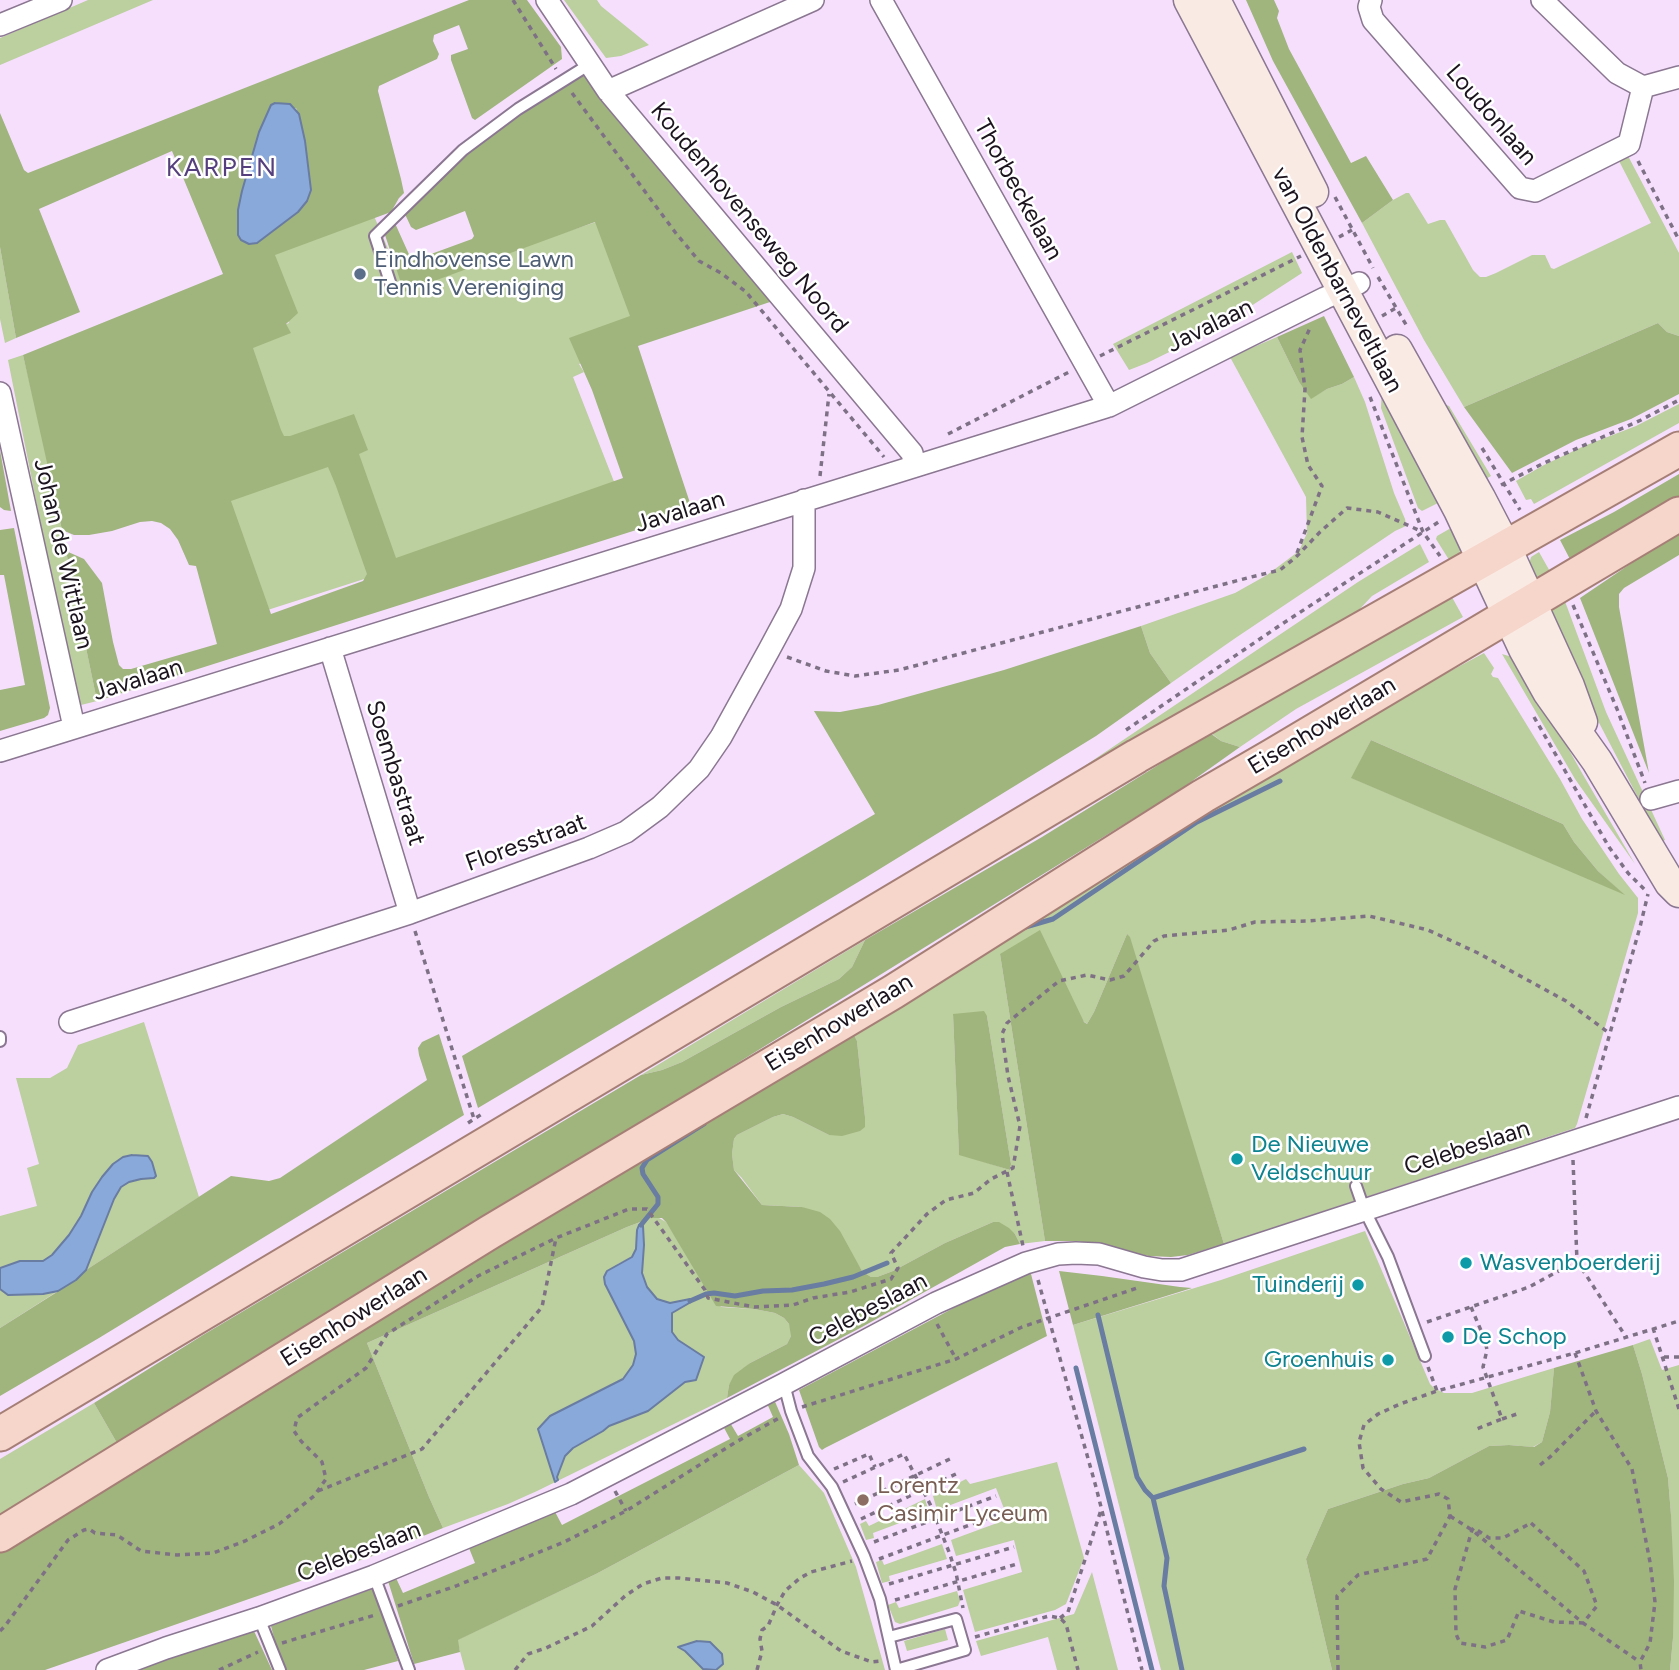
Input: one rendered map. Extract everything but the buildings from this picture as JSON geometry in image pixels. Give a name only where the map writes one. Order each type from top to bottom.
[{"type":"main road","name":"van Oldenbarneveltlaan","points":[[1189,0],[1342,291],[1480,498],[1494,554],[1519,610],[1569,686],[1597,761],[1670,883],[1679,892]]},
{"type":"main road","name":"van Oldenbarneveltlaan","points":[[1215,0],[1342,291]]},
{"type":"main road","points":[[0,1434],[1137,756],[1679,449]]},
{"type":"main road","name":"Eisenhowerlaan","points":[[0,1535],[490,1232],[893,992],[1203,796],[1679,514]]},
{"type":"street","points":[[0,24],[61,0]]},
{"type":"street","name":"Koudenhovenseweg Noord","points":[[547,0],[608,91],[912,453],[906,469]]},
{"type":"street","points":[[608,91],[813,0]]},
{"type":"street","name":"Thorbeckelaan","points":[[881,0],[1109,406]]},
{"type":"street","name":"Loudonlaan","points":[[1371,0],[1369,7],[1373,20],[1520,188],[1535,191],[1629,144]]},
{"type":"street","points":[[1542,0],[1617,74],[1643,87],[1679,78]]},
{"type":"street","points":[[1629,144],[1643,87]]},
{"type":"street","name":"Javalaan","points":[[0,751],[1109,406],[1342,291]]},
{"type":"street","name":"Johan de Wittlaan","points":[[0,393],[75,727]]},
{"type":"street","name":"Floresstraat","points":[[70,1022],[410,913],[626,832],[660,807],[699,769],[721,737],[791,608],[804,568],[811,498]]},
{"type":"street","name":"Soembastraat","points":[[330,648],[410,913]]},
{"type":"street","points":[[1651,799],[1679,792]]},
{"type":"street","name":"Celebeslaan","points":[[107,1670],[374,1576],[571,1494],[928,1307],[1026,1263],[1076,1252],[1099,1254],[1144,1267],[1181,1270],[1679,1107]]},
{"type":"lane","points":[[390,282],[375,236],[464,150],[518,109],[590,64]]},
{"type":"lane","points":[[1356,1186],[1364,1209],[1388,1257],[1425,1356]]},
{"type":"lane","points":[[784,1384],[808,1456],[832,1487],[864,1556],[881,1604],[896,1670],[965,1650],[956,1619],[889,1637]]},
{"type":"lane","points":[[374,1576],[408,1670]]},
{"type":"lane","points":[[259,1618],[280,1670]]},
{"type":"path","points":[[513,0],[563,81],[699,261],[746,292],[829,391],[906,469]]},
{"type":"path","points":[[1629,144],[1679,240]]},
{"type":"path","name":"van Oldenbarneveltlaan","points":[[1334,195],[1410,332]]},
{"type":"path","points":[[949,434],[1303,255]]},
{"type":"path","points":[[769,650],[826,671],[855,676],[899,670],[1279,569],[1296,556],[1322,486],[1308,465],[1302,437],[1305,388],[1300,350],[1342,291]]},
{"type":"path","points":[[811,498],[829,391]]},
{"type":"path","points":[[1518,477],[1679,400]]},
{"type":"path","name":"van Oldenbarneveltlaan","points":[[1296,556],[1347,508],[1378,512],[1423,532],[1373,406]]},
{"type":"path","points":[[1495,469],[1504,484]]},
{"type":"path","points":[[1574,608],[1651,799]]},
{"type":"path","points":[[1534,717],[1609,847],[1648,894],[1586,1119],[1572,1142],[1577,1261],[1626,1337]]},
{"type":"path","points":[[410,913],[474,1119]]},
{"type":"path","points":[[0,1630],[68,1540],[84,1530],[117,1535],[141,1551],[177,1555],[213,1553],[245,1542],[279,1524],[314,1496],[326,1479],[322,1462],[294,1431],[297,1418],[366,1368],[387,1334],[478,1276],[556,1238],[629,1209],[647,1209],[708,1298],[754,1307],[793,1305],[814,1297],[850,1292],[891,1279],[898,1268],[891,1253],[927,1214],[946,1200],[974,1193],[1013,1168],[1020,1126],[1008,1076],[1002,1034],[1007,1023],[1059,981],[1087,975],[1110,980],[1124,976],[1154,941],[1164,936],[1229,930],[1255,922],[1369,916],[1428,930],[1478,953],[1566,1001],[1609,1033]]},
{"type":"path","points":[[1007,1172],[1026,1263],[1035,1272],[1142,1670]]},
{"type":"path","points":[[317,1492],[422,1449],[542,1307],[556,1238]]},
{"type":"path","points":[[1413,1326],[1529,1287],[1577,1261]]},
{"type":"path","points":[[219,1670],[271,1647],[387,1611],[564,1542],[626,1511],[736,1441],[791,1411],[956,1359],[1022,1327],[1143,1286]]},
{"type":"path","points":[[928,1307],[956,1359]]},
{"type":"path","points":[[1471,1307],[1485,1340],[1487,1350],[1483,1367],[1502,1419]]},
{"type":"path","points":[[1338,1670],[1337,1596],[1358,1575],[1427,1559],[1450,1516],[1448,1499],[1439,1494],[1401,1502],[1381,1489],[1363,1468],[1359,1443],[1364,1425],[1400,1404],[1437,1391],[1679,1321]]},
{"type":"path","points":[[1653,1328],[1679,1409]]},
{"type":"path","points":[[1575,1353],[1596,1411],[1632,1469],[1655,1602],[1650,1643],[1640,1662],[1641,1670]]},
{"type":"path","points":[[1425,1356],[1437,1391]]},
{"type":"path","points":[[1664,1357],[1679,1357]]},
{"type":"path","points":[[1540,1465],[1596,1411]]},
{"type":"path","points":[[1474,1430],[1517,1414]]},
{"type":"path","points":[[823,1475],[869,1454],[875,1467]]},
{"type":"path","points":[[832,1487],[904,1454],[923,1490],[954,1565],[964,1607],[956,1619]]},
{"type":"path","points":[[843,1509],[952,1458]]},
{"type":"path","points":[[849,1524],[958,1474]]},
{"type":"path","points":[[757,1670],[762,1651],[762,1630],[768,1626],[785,1591],[800,1578],[864,1556],[936,1519],[996,1496]]},
{"type":"path","points":[[1060,1618],[1068,1612],[1101,1510]]},
{"type":"path","points":[[864,1556],[942,1535],[1002,1513]]},
{"type":"path","points":[[1450,1516],[1472,1530],[1583,1623],[1640,1662]]},
{"type":"path","points":[[1472,1530],[1474,1528],[1489,1538],[1503,1538],[1531,1523],[1584,1571],[1597,1606],[1583,1623]]},
{"type":"path","points":[[1472,1530],[1455,1589],[1456,1634],[1460,1643],[1485,1647],[1507,1640],[1519,1611],[1554,1622],[1583,1623]]},
{"type":"path","points":[[876,1588],[1014,1547]]},
{"type":"path","points":[[881,1604],[1017,1564]]},
{"type":"path","points":[[515,1670],[528,1654],[592,1626],[634,1590],[662,1578],[727,1583],[753,1592],[777,1605],[841,1651],[872,1662],[894,1659]]},
{"type":"path","points":[[962,1641],[1049,1616],[1060,1618],[1066,1623],[1078,1670]]},
{"type":"green space","points":[[88,0],[153,0],[0,65],[0,38]]},
{"type":"green space","points":[[469,0],[527,0],[561,47],[562,59],[475,120],[451,60],[451,55],[468,49],[459,25],[434,35],[433,41],[439,54],[437,59],[379,86],[378,91],[404,193],[391,212],[275,255],[298,313],[286,324],[291,333],[253,348],[284,436],[354,414],[368,450],[359,454],[396,558],[623,478],[592,390],[569,338],[630,316],[595,222],[404,292],[384,232],[394,221],[412,261],[472,239],[474,236],[465,211],[416,230],[411,227],[404,212],[461,156],[570,69],[578,67],[646,142],[776,300],[638,346],[693,512],[97,701],[66,551],[84,559],[102,583],[113,642],[119,665],[123,669],[217,644],[196,566],[189,565],[170,529],[152,521],[89,535],[74,535],[62,530],[23,355],[223,274],[172,151],[39,209],[80,312],[16,338],[0,247],[0,113],[24,170],[28,173]],"holes":[[[296,108],[301,121],[311,190],[257,243],[249,244],[238,235],[238,210],[259,132]],[[328,467],[367,574],[363,581],[271,614],[231,501]]]},
{"type":"green space","points":[[564,0],[597,0],[649,45],[621,56],[606,58]]},
{"type":"green space","points":[[1246,0],[1274,0],[1279,11],[1277,18],[1289,49],[1351,163],[1366,156],[1393,200],[1362,223],[1273,61]]},
{"type":"green space","points":[[1627,154],[1679,253],[1679,336],[1667,332],[1658,323],[1464,407],[1424,340],[1362,223],[1393,200],[1409,193],[1428,224],[1445,220],[1473,270],[1480,277],[1496,273],[1532,255],[1545,255],[1554,269],[1651,223],[1618,159]]},
{"type":"green space","points":[[374,216],[404,286],[602,220],[642,337],[579,364],[584,372],[573,377],[620,497],[252,615],[208,487],[228,347],[289,323],[264,257]]},
{"type":"green space","points":[[0,247],[16,338],[5,343],[0,319]]},
{"type":"green space","points":[[1292,252],[1302,273],[1214,330],[1129,370],[1113,344]]},
{"type":"green space","points":[[1324,316],[1354,377],[1311,399],[1299,382],[1277,337]]},
{"type":"green space","points":[[1658,323],[1667,332],[1679,336],[1679,394],[1631,419],[1576,440],[1512,473],[1464,407]]},
{"type":"green space","points":[[1277,337],[1299,382],[1311,398],[1354,377],[1365,402],[1406,526],[1171,683],[1150,653],[1141,626],[1235,593],[1267,575],[1299,551],[1307,533],[1306,497],[1230,357]]},
{"type":"green space","points":[[23,355],[44,443],[97,701],[77,706],[8,360]]},
{"type":"green space","points":[[1382,384],[1442,501],[1422,511],[1418,508],[1381,408]]},
{"type":"green space","points":[[1428,398],[1449,406],[1491,476],[1477,484]]},
{"type":"green space","points":[[1679,404],[1679,423],[1534,504],[1531,499],[1526,500],[1516,481],[1584,446],[1636,426]]},
{"type":"green space","points":[[0,450],[11,511],[0,507]]},
{"type":"green space","points":[[1679,474],[1679,501],[1573,565],[1560,540]]},
{"type":"green space","points":[[1458,524],[1463,537],[1459,555],[1451,563],[1436,539]]},
{"type":"green space","points":[[14,528],[50,708],[44,718],[0,731],[0,690],[25,685],[4,575],[0,575],[0,530]]},
{"type":"green space","points":[[1679,531],[1679,555],[1624,588],[1619,594],[1619,607],[1649,773],[1580,598]]},
{"type":"green space","points":[[1420,544],[1429,562],[1372,596],[1340,630],[1036,806],[1086,765],[1358,582]]},
{"type":"green space","points":[[1539,552],[1552,575],[1543,580],[1533,577],[1528,568],[1531,557]]},
{"type":"green space","points":[[1448,590],[1463,617],[1296,709],[1240,747],[1221,741],[1211,733]]},
{"type":"green space","points":[[1563,596],[1606,712],[1665,840],[1661,842],[1595,715],[1550,615]]},
{"type":"green space","points":[[1141,626],[1150,653],[1171,683],[1096,736],[865,878],[478,1108],[462,1056],[875,814],[814,711],[840,712],[878,705],[1004,670]]},
{"type":"green space","points":[[1484,653],[1494,668],[1491,674],[1498,678],[1582,819],[1638,898],[1638,913],[1575,1128],[1224,1244],[1127,934],[1087,1024],[1000,954],[1045,1241],[1020,1244],[1015,1234],[993,1222],[945,1243],[893,1271],[871,1277],[862,1271],[850,1252],[802,1207],[762,1205],[734,1170],[734,1139],[773,1117],[783,1114],[793,1117],[829,1135],[864,1127],[857,1041],[853,1033],[1313,745]],"holes":[[[1371,740],[1563,824],[1598,871],[1622,893],[1352,778]],[[953,1014],[987,1016],[1010,1170],[959,1154]]]},
{"type":"green space","points":[[1502,654],[1512,657],[1541,700],[1635,864],[1575,779]]},
{"type":"green space","points":[[1210,733],[1221,741],[1240,747],[1178,791],[117,1443],[94,1403],[203,1335],[641,1075],[682,1062],[781,1007],[839,979],[852,967],[865,940],[1042,837]]},
{"type":"green space","points":[[1371,740],[1563,824],[1598,871],[1625,895],[1351,778]]},
{"type":"green space","points":[[1040,930],[1087,1024],[1127,934],[1130,937],[1224,1244],[1188,1255],[1171,1257],[1149,1256],[1078,1241],[1045,1241],[1000,954]]},
{"type":"green space","points":[[865,940],[852,967],[839,979],[781,1007],[682,1062],[641,1075]]},
{"type":"green space","points":[[984,1011],[987,1016],[1010,1170],[959,1155],[953,1014]]},
{"type":"green space","points":[[144,1022],[199,1197],[86,1270],[114,1198],[121,1187],[129,1182],[154,1178],[152,1162],[81,1216],[52,1255],[43,1261],[20,1261],[0,1268],[0,1216],[37,1206],[27,1168],[39,1164],[16,1078],[50,1078],[67,1068],[78,1045]]},
{"type":"green space","points":[[853,1033],[857,1041],[865,1127],[842,1136],[829,1135],[793,1117],[783,1114],[773,1117],[734,1139],[734,1170],[762,1205],[802,1207],[820,1212],[830,1219],[840,1231],[862,1271],[871,1277],[893,1271],[945,1243],[993,1222],[999,1222],[1009,1228],[1020,1244],[1005,1247],[727,1398],[734,1375],[750,1363],[787,1344],[791,1336],[789,1324],[775,1313],[716,1306],[662,1218],[651,1218],[627,1227],[367,1343],[443,1528],[381,1553],[45,1670],[0,1670],[0,1553],[293,1369]]},
{"type":"green space","points":[[439,1034],[464,1115],[0,1396],[0,1328],[231,1176],[269,1181],[280,1178],[427,1080],[418,1048],[422,1042]]},
{"type":"green space","points":[[651,1218],[666,1222],[721,1307],[754,1309],[775,1313],[784,1318],[792,1332],[787,1344],[750,1363],[729,1385],[727,1398],[537,1491],[443,1528],[367,1343]],"holes":[[[637,1230],[644,1245],[642,1273],[647,1287],[657,1299],[670,1303],[690,1299],[691,1302],[672,1312],[672,1332],[678,1340],[704,1357],[685,1382],[648,1411],[609,1426],[573,1448],[565,1456],[555,1481],[538,1429],[623,1379],[633,1365],[636,1354],[634,1341],[604,1277],[618,1264],[632,1257],[636,1249]]]},
{"type":"green space","points":[[1365,1231],[1434,1388],[1444,1393],[1472,1393],[1554,1368],[1550,1412],[1542,1442],[1533,1447],[1489,1446],[1429,1478],[1328,1509],[1306,1559],[1332,1670],[1161,1670],[1073,1325],[1221,1280]]},
{"type":"green space","points":[[1059,1271],[1180,1287],[1192,1288],[1073,1325]]},
{"type":"green space","points":[[1031,1274],[1047,1336],[822,1450],[819,1447],[799,1390],[995,1286]]},
{"type":"green space","points":[[0,1289],[8,1295],[58,1291],[0,1328]]},
{"type":"green space","points":[[1650,1339],[1662,1370],[1679,1365],[1679,1670],[1670,1670],[1673,1638],[1668,1478],[1633,1345]]},
{"type":"green space","points":[[1633,1345],[1668,1478],[1674,1582],[1670,1670],[1332,1670],[1306,1559],[1328,1509],[1429,1478],[1489,1446],[1534,1447],[1542,1442],[1550,1412],[1554,1368]]},
{"type":"green space","points":[[773,1397],[799,1465],[596,1574],[458,1640],[460,1652],[414,1664],[388,1581],[396,1578],[403,1593],[475,1563],[469,1548],[554,1510],[562,1525],[730,1439],[722,1424],[729,1421],[738,1436],[773,1417],[766,1401]]},
{"type":"green space","points":[[94,1403],[117,1443],[0,1514],[0,1459]]},
{"type":"green space","points":[[1057,1462],[1084,1558],[1066,1604],[1055,1610],[975,1632],[963,1590],[1022,1572],[1014,1540],[956,1556],[951,1540],[1008,1519],[996,1488],[937,1510],[933,1496],[966,1479],[970,1484]]},
{"type":"green space","points":[[799,1465],[824,1493],[856,1567],[885,1670],[716,1670],[723,1664],[685,1651],[703,1669],[709,1670],[465,1670],[457,1640],[596,1574]]},
{"type":"green space","points":[[925,1499],[929,1512],[873,1533],[874,1538],[866,1540],[860,1524],[866,1521],[869,1526]]},
{"type":"green space","points":[[942,1544],[947,1559],[889,1576],[890,1581],[882,1583],[876,1562],[882,1560],[884,1565]]},
{"type":"green space","points":[[1092,1572],[1118,1670],[1057,1670],[1048,1637],[981,1656],[976,1641],[1074,1614]]},
{"type":"green space","points":[[375,1588],[398,1661],[364,1670],[286,1670],[271,1626]]},
{"type":"green space","points":[[957,1591],[960,1601],[958,1606],[900,1624],[895,1622],[888,1605],[896,1602],[899,1608]]},
{"type":"green space","points":[[945,1629],[948,1640],[907,1651],[904,1641]]},
{"type":"green space","points":[[254,1631],[272,1670],[137,1670],[243,1634]]},
{"type":"water","points":[[290,104],[299,114],[311,190],[307,201],[298,212],[257,243],[249,244],[238,235],[238,210],[259,132],[271,105]]},
{"type":"water","points":[[132,1155],[148,1156],[156,1176],[129,1182],[121,1187],[86,1270],[58,1291],[8,1295],[0,1289],[0,1268],[20,1261],[43,1261],[52,1255],[69,1235],[102,1177],[113,1164]]},
{"type":"water","points":[[639,1225],[643,1226],[642,1273],[647,1287],[657,1299],[670,1303],[690,1299],[691,1302],[672,1313],[672,1332],[678,1340],[704,1357],[696,1380],[685,1382],[648,1411],[609,1426],[573,1448],[565,1456],[555,1482],[538,1429],[550,1416],[623,1379],[633,1365],[636,1354],[634,1341],[604,1277],[607,1271],[632,1257],[636,1249]]},
{"type":"water","points":[[697,1641],[710,1642],[722,1654],[723,1664],[716,1670],[703,1669],[678,1647]]},
{"type":"waterway","points":[[1022,928],[1053,919],[1197,822],[1280,781]]},
{"type":"waterway","points":[[641,1225],[658,1204],[658,1197],[642,1168],[647,1160],[704,1124]]},
{"type":"waterway","points":[[690,1301],[706,1294],[735,1296],[824,1284],[853,1277],[887,1263]]},
{"type":"waterway","points":[[1098,1315],[1137,1477],[1153,1498],[1167,1558],[1164,1586],[1182,1670]]},
{"type":"waterway","points":[[1076,1368],[1152,1670]]},
{"type":"waterway","points":[[1153,1498],[1304,1449]]},
{"type":"place","name":"Eindhovense Lawn Tennis Vereniging","points":[[360,274]]},
{"type":"place","name":"De Nieuwe Veldschuur","points":[[1237,1159]]},
{"type":"place","name":"Wasvenboerderij","points":[[1466,1263]]},
{"type":"place","name":"Tuinderij","points":[[1358,1285]]},
{"type":"place","name":"De Schop","points":[[1448,1337]]},
{"type":"place","name":"Groenhuis","points":[[1388,1360]]},
{"type":"place","name":"Lorentz Casimir Lyceum","points":[[863,1500]]},
{"type":"district","name":"KARPEN","points":[[222,168]]}]
